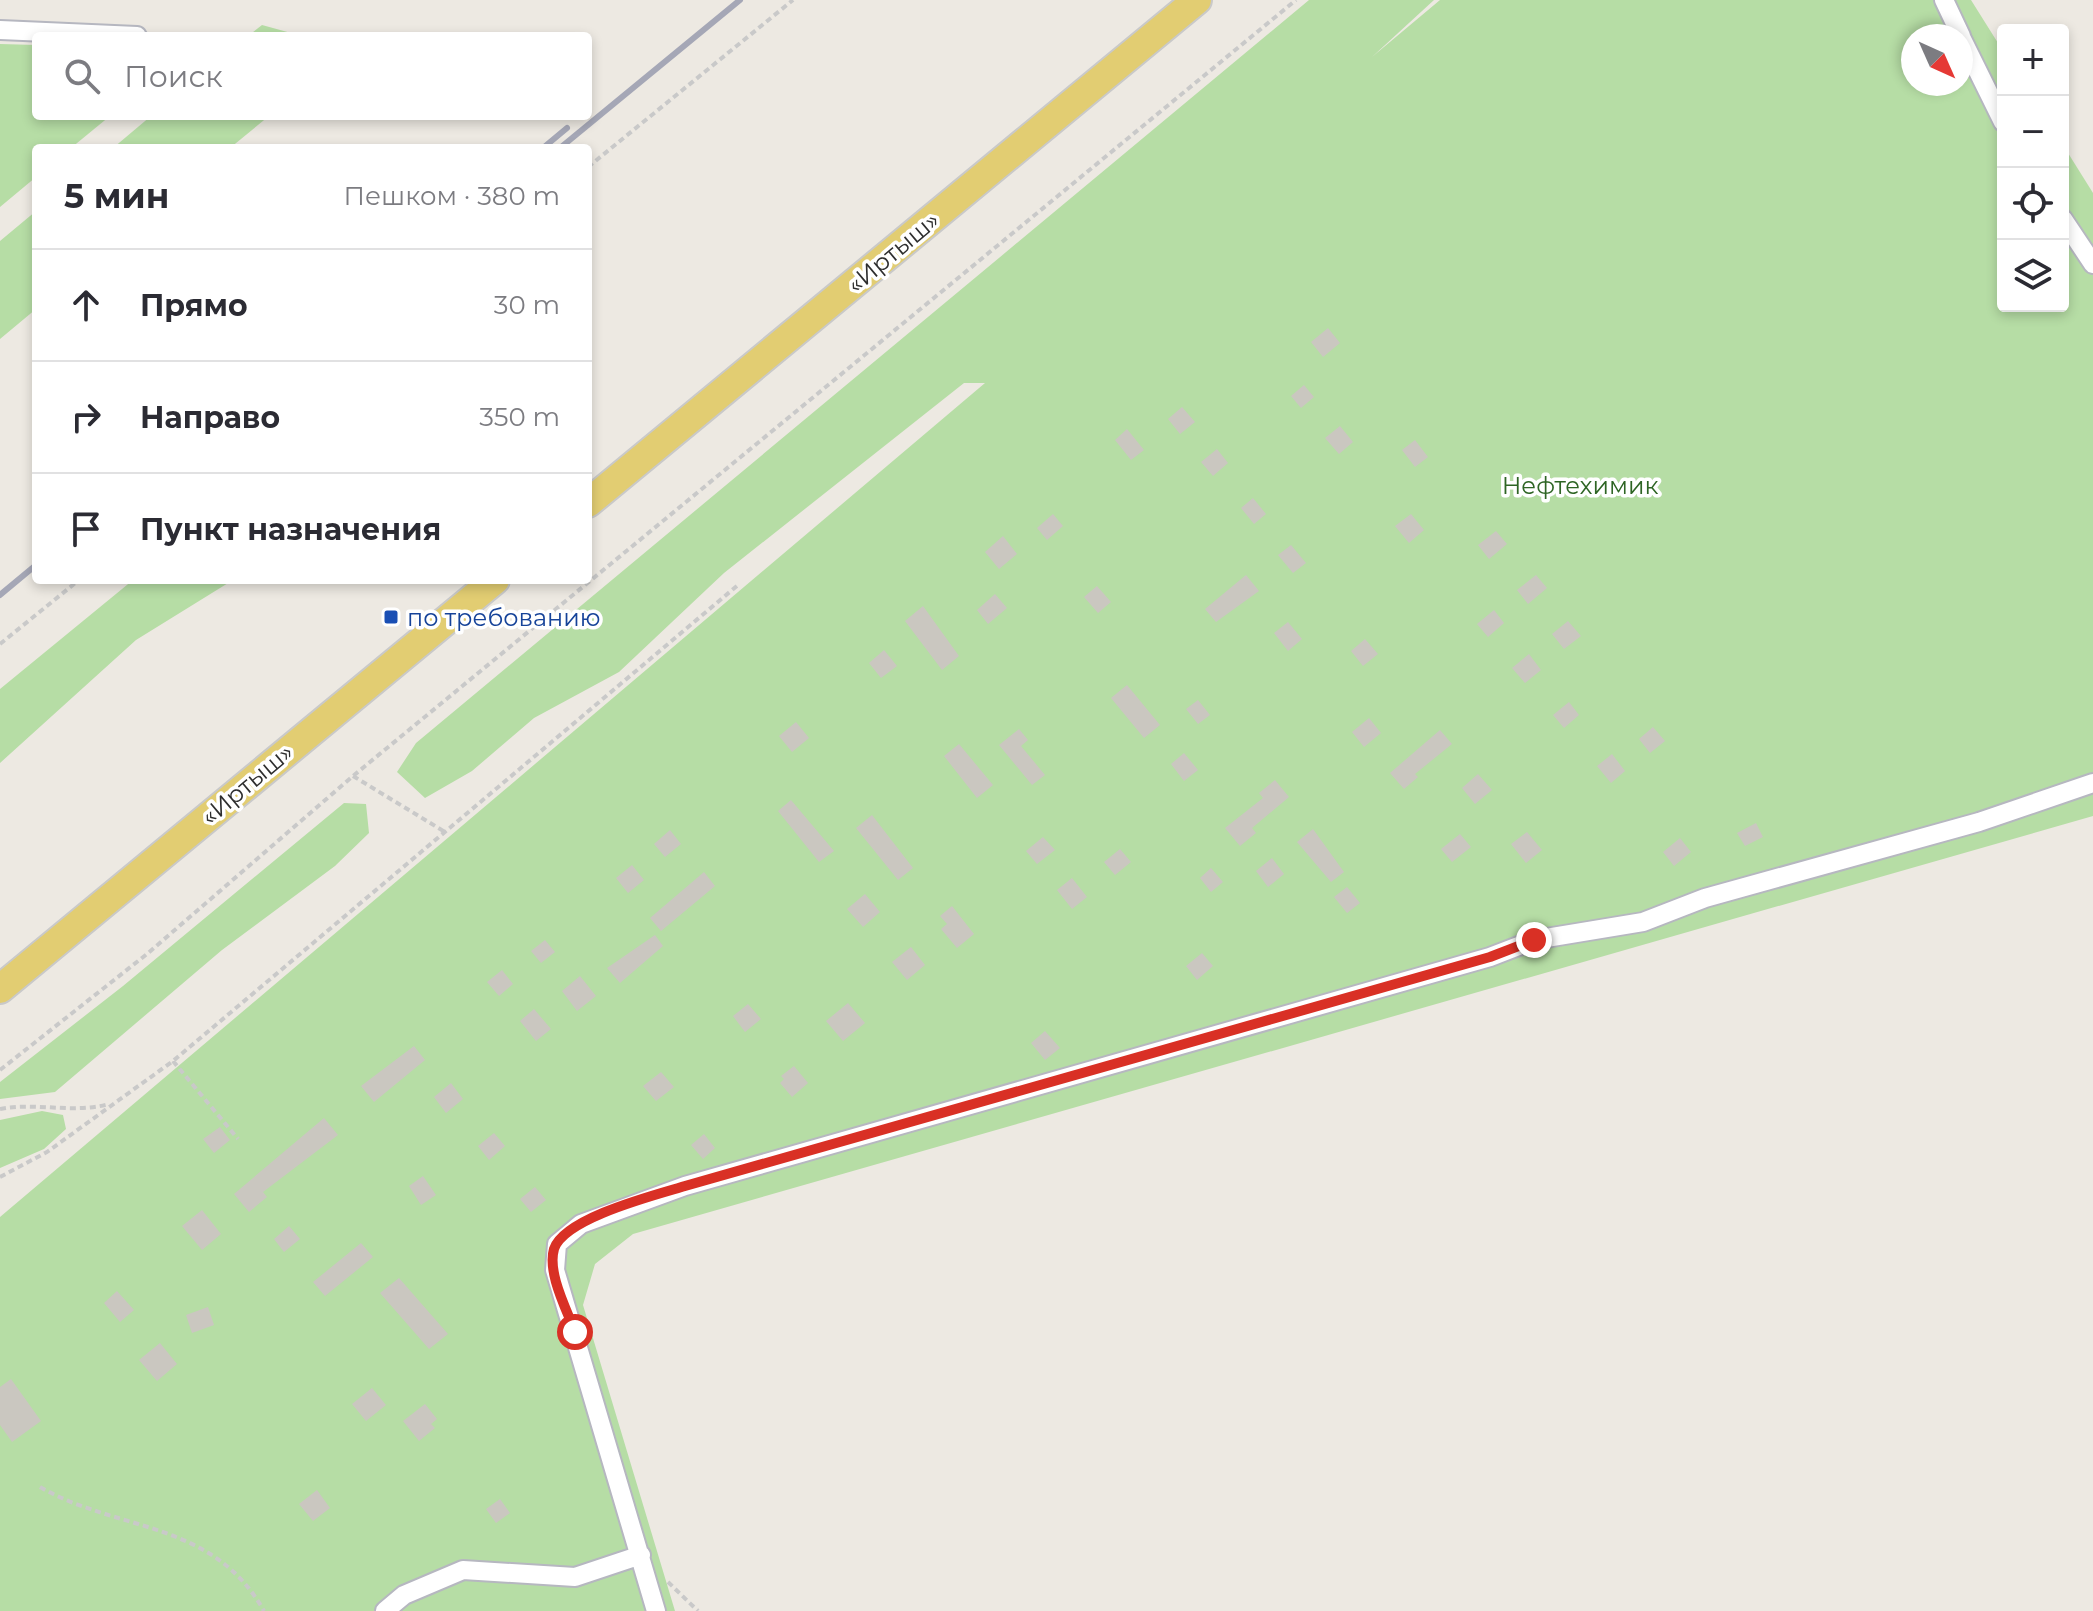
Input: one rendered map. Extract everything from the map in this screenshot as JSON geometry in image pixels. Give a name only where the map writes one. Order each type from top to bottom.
[{"type":"main road","name":"«Иртыш»","points":[[592,500],[1197,0]]},
{"type":"main road","name":"«Иртыш»","points":[[0,989],[490,584]]},
{"type":"street","points":[[1944,0],[1955,24]]},
{"type":"street","points":[[0,30],[46,32]]},
{"type":"street","points":[[1973,61],[1997,110]]},
{"type":"street","points":[[2069,228],[2093,264]]},
{"type":"street","points":[[656,1611],[555,1270],[557,1244],[581,1224],[685,1186],[1490,957],[1534,940],[1643,922],[1705,898],[1979,822],[2093,783]]},
{"type":"street","points":[[385,1611],[404,1595],[463,1570],[575,1577],[641,1555]]},
{"type":"path","points":[[592,164],[793,0]]},
{"type":"path","points":[[592,579],[1296,0]]},
{"type":"path","points":[[0,644],[74,584]]},
{"type":"path","points":[[0,1070],[147,954],[353,776],[586,584]]},
{"type":"path","points":[[0,1177],[47,1152],[173,1061],[738,585]]},
{"type":"path","points":[[353,776],[445,832]]},
{"type":"path","points":[[173,1061],[238,1139]]},
{"type":"path","points":[[0,1109],[38,1104],[89,1109],[112,1103]]},
{"type":"path","points":[[40,1487],[61,1499],[185,1537],[233,1572],[251,1590],[264,1611]]},
{"type":"green space","name":"Нефтехимик","points":[[1309,0],[1434,0],[1372,57],[1440,0],[1971,0],[1997,41],[1997,312],[2069,312],[2069,155],[2093,193],[2093,816],[633,1234],[595,1264],[583,1305],[675,1611],[0,1611],[0,1217],[985,383],[964,383],[724,573],[619,672],[534,718],[472,771],[425,798],[397,772],[416,743]]},
{"type":"green space","points":[[262,25],[287,32],[253,32]]},
{"type":"green space","points":[[0,44],[32,45],[32,120],[105,120],[76,144],[32,144],[32,180],[0,207]]},
{"type":"green space","points":[[146,120],[264,120],[235,144],[118,144]]},
{"type":"green space","points":[[32,214],[32,312],[0,339],[0,241]]},
{"type":"green space","points":[[128,584],[227,584],[136,640],[0,763],[0,689]]},
{"type":"green space","points":[[344,803],[366,804],[369,833],[335,866],[222,950],[55,1092],[0,1099],[0,1082],[123,986]]},
{"type":"green space","points":[[42,1111],[63,1115],[66,1129],[44,1149],[0,1168],[0,1120]]},
{"type":"building","points":[[1328,328],[1340,343],[1323,357],[1311,342]]},
{"type":"building","points":[[1304,385],[1314,397],[1301,408],[1291,396]]},
{"type":"building","points":[[1182,407],[1195,422],[1180,434],[1168,419]]},
{"type":"building","points":[[1340,426],[1353,442],[1339,454],[1325,438]]},
{"type":"building","points":[[1127,429],[1144,450],[1131,460],[1115,440]]},
{"type":"building","points":[[1415,440],[1428,457],[1415,467],[1402,450]]},
{"type":"building","points":[[1217,449],[1228,463],[1213,476],[1201,462]]},
{"type":"building","points":[[1253,498],[1266,514],[1254,524],[1241,508]]},
{"type":"building","points":[[1053,514],[1063,526],[1047,540],[1037,528]]},
{"type":"building","points":[[1411,514],[1424,530],[1409,543],[1395,526]]},
{"type":"building","points":[[1496,531],[1507,544],[1489,559],[1478,545]]},
{"type":"building","points":[[1003,536],[1017,554],[999,569],[985,552]]},
{"type":"building","points":[[1291,545],[1306,563],[1293,573],[1278,555]]},
{"type":"building","points":[[1246,575],[1259,591],[1216,622],[1205,609]]},
{"type":"building","points":[[1536,575],[1547,588],[1528,604],[1517,590]]},
{"type":"building","points":[[1097,586],[1111,602],[1098,613],[1084,597]]},
{"type":"building","points":[[995,594],[1007,608],[988,624],[977,610]]},
{"type":"building","points":[[923,606],[959,656],[942,670],[905,621]]},
{"type":"building","points":[[1494,610],[1504,623],[1488,637],[1477,624]]},
{"type":"building","points":[[1568,621],[1581,636],[1564,649],[1552,634]]},
{"type":"building","points":[[1288,622],[1302,639],[1288,651],[1274,633]]},
{"type":"building","points":[[1365,639],[1378,654],[1363,666],[1351,651]]},
{"type":"building","points":[[884,650],[897,666],[881,678],[869,663]]},
{"type":"building","points":[[1529,654],[1541,670],[1525,683],[1512,668]]},
{"type":"building","points":[[1127,685],[1160,725],[1144,738],[1111,698]]},
{"type":"building","points":[[1198,700],[1210,715],[1198,724],[1186,709]]},
{"type":"building","points":[[1569,702],[1579,715],[1564,728],[1553,715]]},
{"type":"building","points":[[1369,718],[1381,733],[1364,747],[1352,732]]},
{"type":"building","points":[[796,722],[809,738],[792,752],[779,736]]},
{"type":"building","points":[[1653,727],[1665,741],[1650,753],[1639,739]]},
{"type":"building","points":[[1019,729],[1028,740],[1021,746],[1045,775],[1032,785],[999,745]]},
{"type":"building","points":[[1440,730],[1452,744],[1415,774],[1418,777],[1404,789],[1390,773]]},
{"type":"building","points":[[959,744],[993,785],[977,798],[944,756]]},
{"type":"building","points":[[1184,753],[1198,770],[1184,781],[1171,764]]},
{"type":"building","points":[[1612,754],[1625,771],[1611,783],[1597,766]]},
{"type":"building","points":[[1478,774],[1492,790],[1475,804],[1462,788]]},
{"type":"building","points":[[1275,780],[1289,797],[1252,828],[1256,833],[1240,846],[1225,828],[1263,798],[1259,793]]},
{"type":"building","points":[[791,800],[834,851],[819,862],[778,811]]},
{"type":"building","points":[[872,815],[913,868],[898,880],[856,828]]},
{"type":"building","points":[[1756,823],[1763,837],[1745,846],[1737,833]]},
{"type":"building","points":[[1313,829],[1344,872],[1331,882],[1297,842]]},
{"type":"building","points":[[670,830],[681,844],[665,857],[654,844]]},
{"type":"building","points":[[1527,832],[1542,850],[1526,863],[1511,844]]},
{"type":"building","points":[[1460,834],[1471,847],[1452,862],[1441,849]]},
{"type":"building","points":[[1043,837],[1055,850],[1037,864],[1026,851]]},
{"type":"building","points":[[1680,838],[1691,852],[1674,866],[1663,852]]},
{"type":"building","points":[[1120,849],[1131,862],[1115,875],[1104,862]]},
{"type":"building","points":[[1272,858],[1284,874],[1268,887],[1256,871]]},
{"type":"building","points":[[632,865],[644,880],[628,893],[616,878]]},
{"type":"building","points":[[1211,868],[1223,882],[1211,892],[1200,878]]},
{"type":"building","points":[[704,872],[715,886],[661,931],[650,918]]},
{"type":"building","points":[[1072,878],[1087,897],[1072,909],[1057,890]]},
{"type":"building","points":[[1347,887],[1360,903],[1347,913],[1334,897]]},
{"type":"building","points":[[865,894],[880,912],[863,927],[847,909]]},
{"type":"building","points":[[952,906],[974,934],[957,948],[941,929],[947,924],[940,916]]},
{"type":"building","points":[[655,935],[663,946],[620,983],[607,968]]},
{"type":"building","points":[[545,940],[555,952],[541,963],[531,951]]},
{"type":"building","points":[[911,947],[925,965],[907,980],[892,962]]},
{"type":"building","points":[[1202,953],[1213,966],[1197,980],[1186,966]]},
{"type":"building","points":[[502,970],[513,984],[499,996],[487,982]]},
{"type":"building","points":[[580,976],[596,996],[577,1011],[562,991]]},
{"type":"building","points":[[848,1003],[865,1023],[843,1041],[826,1021]]},
{"type":"building","points":[[748,1004],[761,1019],[745,1032],[733,1016]]},
{"type":"building","points":[[534,1009],[551,1029],[536,1041],[520,1021]]},
{"type":"building","points":[[1045,1031],[1060,1048],[1045,1060],[1031,1043]]},
{"type":"building","points":[[414,1046],[425,1060],[374,1102],[361,1086]]},
{"type":"building","points":[[794,1066],[808,1083],[792,1097],[780,1083],[784,1079],[781,1076]]},
{"type":"building","points":[[661,1072],[674,1087],[656,1101],[643,1086]]},
{"type":"building","points":[[451,1083],[463,1099],[446,1113],[434,1097]]},
{"type":"building","points":[[324,1118],[338,1135],[263,1192],[267,1197],[249,1212],[234,1194]]},
{"type":"building","points":[[220,1127],[230,1140],[214,1153],[203,1139]]},
{"type":"building","points":[[494,1133],[505,1146],[489,1160],[478,1146]]},
{"type":"building","points":[[704,1134],[715,1148],[703,1159],[691,1145]]},
{"type":"building","points":[[423,1176],[436,1195],[421,1205],[409,1186]]},
{"type":"building","points":[[535,1187],[546,1200],[531,1212],[520,1199]]},
{"type":"building","points":[[202,1210],[221,1234],[202,1250],[182,1226]]},
{"type":"building","points":[[289,1226],[300,1239],[284,1252],[274,1239]]},
{"type":"building","points":[[361,1243],[373,1257],[325,1296],[313,1282]]},
{"type":"building","points":[[399,1278],[448,1334],[429,1349],[380,1293]]},
{"type":"building","points":[[117,1291],[134,1310],[120,1322],[104,1303]]},
{"type":"building","points":[[208,1307],[214,1325],[192,1333],[186,1315]]},
{"type":"building","points":[[160,1343],[177,1364],[157,1381],[139,1360]]},
{"type":"building","points":[[11,1379],[41,1421],[12,1442],[0,1425],[0,1387]]},
{"type":"building","points":[[372,1388],[386,1405],[366,1421],[352,1404]]},
{"type":"building","points":[[425,1404],[437,1419],[431,1424],[435,1428],[419,1441],[403,1421]]},
{"type":"building","points":[[317,1490],[330,1508],[313,1521],[299,1504]]},
{"type":"building","points":[[500,1499],[510,1513],[496,1523],[486,1509]]},
{"type":"railway","points":[[565,144],[740,0]]},
{"type":"railway","points":[[548,144],[567,128]]},
{"type":"railway","points":[[0,595],[32,568]]},
{"type":"place","name":"по требованию","points":[[391,617]]},
{"type":"route","points":[[575,1332],[555,1270],[554,1251],[565,1235],[615,1209],[685,1186],[1490,957],[1534,940]]}]
